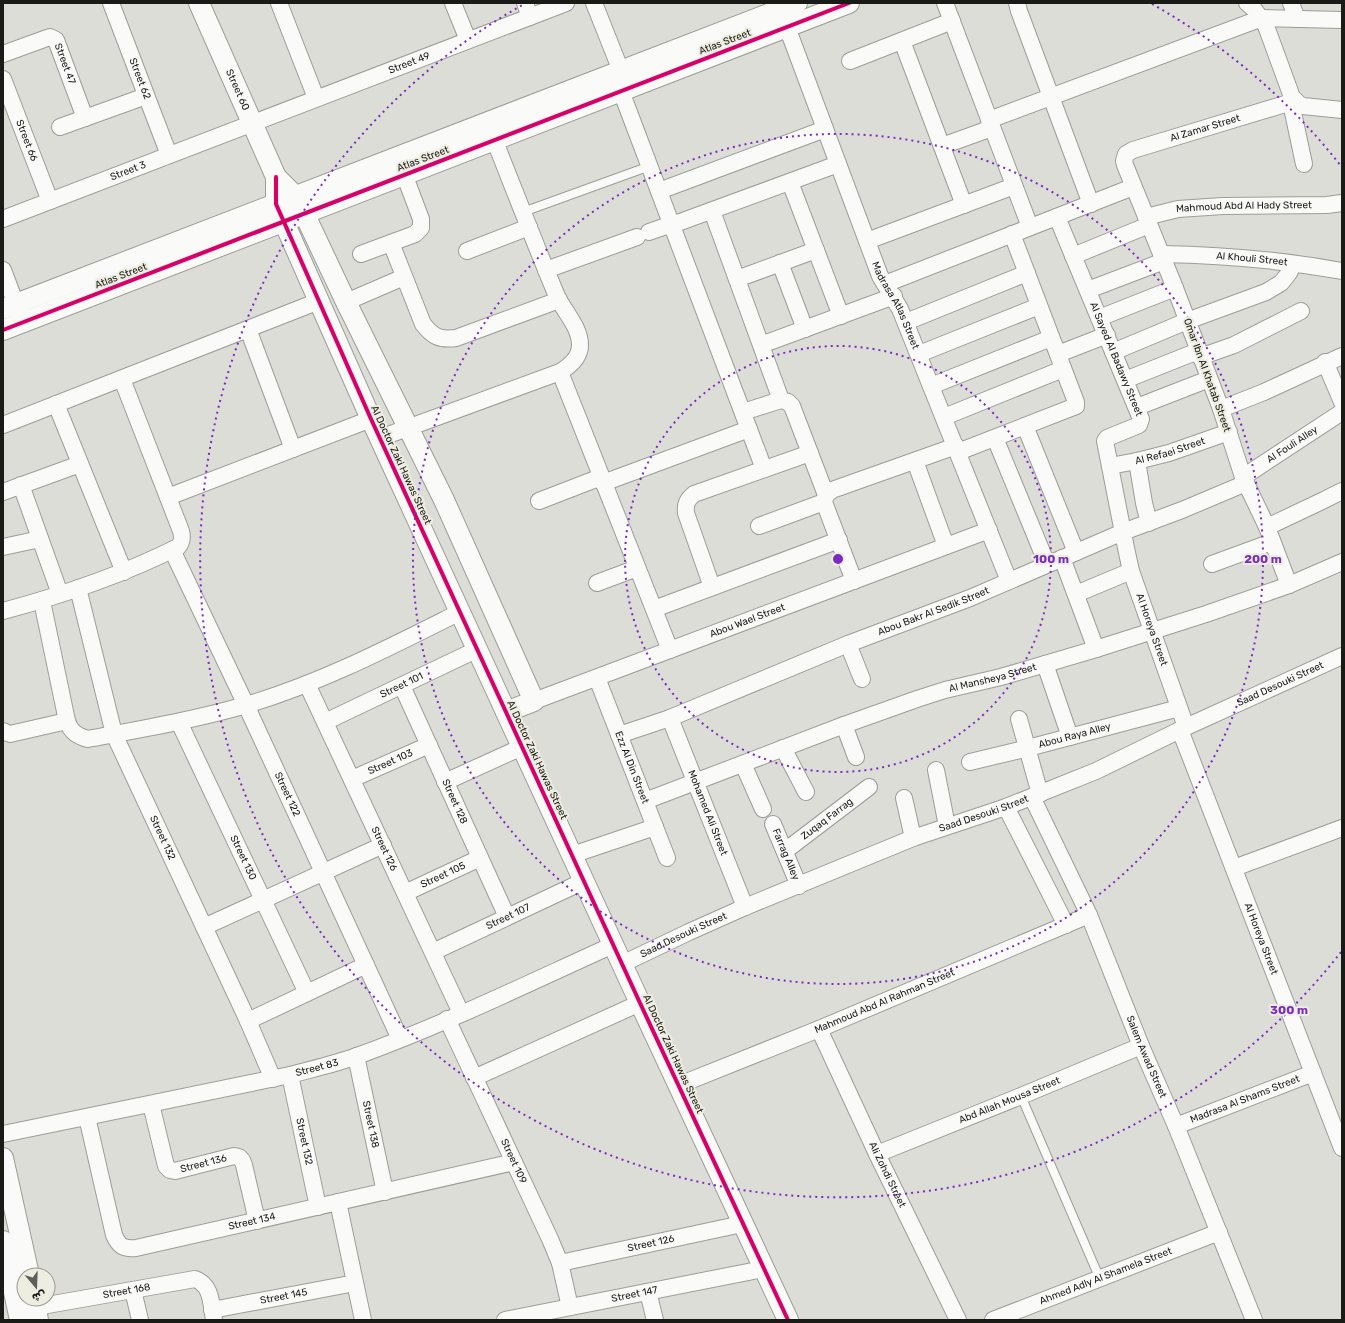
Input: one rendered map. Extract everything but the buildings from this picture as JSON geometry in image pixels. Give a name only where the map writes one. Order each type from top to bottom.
[{"type":"street","name":"Street 62","points":[[110,3],[169,155]]},
{"type":"street","name":"Street 60","points":[[199,3],[276,177],[280,212]]},
{"type":"street","points":[[279,3],[316,98]]},
{"type":"street","points":[[453,3],[468,40]]},
{"type":"street","name":"Street 49","points":[[253,124],[316,98],[468,40],[527,10],[566,3]]},
{"type":"street","points":[[594,3],[620,71]]},
{"type":"street","name":"Atlas Street","points":[[3,330],[300,204],[490,131],[621,91],[649,70],[797,3]]},
{"type":"street","name":"Atlas Street","points":[[300,204],[404,174],[490,131],[620,71],[649,70],[787,27],[849,3]]},
{"type":"street","points":[[945,3],[1030,227]]},
{"type":"street","points":[[1017,3],[1091,204]]},
{"type":"street","points":[[1247,3],[1262,18],[1292,97],[1304,164]]},
{"type":"street","points":[[1291,3],[1297,19]]},
{"type":"street","points":[[942,146],[1051,98],[1262,18],[1342,20]]},
{"type":"street","points":[[850,61],[952,21]]},
{"type":"street","name":"Madrasa Atlas Street","points":[[787,27],[880,276],[906,322],[1009,581]]},
{"type":"street","name":"Street 47","points":[[3,54],[50,37],[56,40],[85,118]]},
{"type":"street","points":[[902,41],[964,205]]},
{"type":"street","name":"Street 66","points":[[3,79],[50,201]]},
{"type":"street","points":[[621,91],[764,469]]},
{"type":"street","points":[[60,127],[146,96]]},
{"type":"street","points":[[1293,102],[1303,106],[1342,110]]},
{"type":"street","name":"Al Zamar Street","points":[[1125,165],[1124,161],[1126,154],[1133,150],[1293,102]]},
{"type":"street","name":"Street 3","points":[[3,220],[253,124]]},
{"type":"street","points":[[659,190],[825,129]]},
{"type":"street","points":[[380,438],[560,372],[570,367],[577,358],[580,347],[580,335],[559,300],[490,131]]},
{"type":"street","points":[[546,270],[838,164]]},
{"type":"street","name":"Omar Ibn Al Khatab Street","points":[[1125,165],[1175,288],[1221,409],[1244,480],[1266,527],[1289,585]]},
{"type":"street","points":[[361,254],[415,234],[421,228],[421,219],[404,174]]},
{"type":"street","name":"Street 60","points":[[276,177],[300,204]]},
{"type":"street","points":[[790,182],[841,316]]},
{"type":"street","points":[[867,241],[1014,186]]},
{"type":"street","points":[[761,345],[841,316],[889,290],[1012,234],[1133,187]]},
{"type":"street","name":"Mahmoud Abd Al Hady Street","points":[[1073,256],[1147,221],[1178,209],[1223,206],[1327,205],[1342,203]]},
{"type":"street","points":[[300,204],[346,302],[444,500],[534,701]]},
{"type":"street","points":[[712,211],[781,400]]},
{"type":"street","name":"Atlas Street","points":[[10,306],[280,212]]},
{"type":"street","name":"Al Doctor Zaki Hawas Street","points":[[280,212],[371,419],[742,1224],[788,1320]]},
{"type":"street","name":"Al Sayed Al Badawy Street","points":[[1057,217],[1141,419],[1139,425],[1106,439],[1123,532]]},
{"type":"street","points":[[467,251],[529,227]]},
{"type":"street","points":[[759,526],[825,498],[832,490],[915,461],[995,438],[1076,406],[1076,402],[1012,234]]},
{"type":"street","points":[[391,243],[423,324],[429,332],[437,337],[446,340],[456,338],[559,300]]},
{"type":"street","points":[[737,279],[816,250]]},
{"type":"street","name":"Al Khouli Street","points":[[1162,257],[1213,255],[1342,271]]},
{"type":"street","points":[[1088,290],[1162,257]]},
{"type":"street","points":[[780,263],[805,329]]},
{"type":"street","points":[[1113,352],[1187,321],[1266,292],[1286,278],[1293,264]]},
{"type":"street","points":[[3,270],[10,306],[23,322]]},
{"type":"street","points":[[906,322],[1027,273]]},
{"type":"street","points":[[346,302],[404,278]]},
{"type":"street","points":[[1099,318],[1175,288]]},
{"type":"street","points":[[3,425],[319,301]]},
{"type":"street","points":[[919,354],[1039,306]]},
{"type":"street","points":[[1125,380],[1199,354],[1234,345],[1301,312]]},
{"type":"street","points":[[248,329],[293,449]]},
{"type":"street","points":[[1058,354],[1106,335]]},
{"type":"street","points":[[931,386],[1051,338]]},
{"type":"street","points":[[1221,409],[1264,392],[1325,362],[1342,356]]},
{"type":"street","points":[[1325,362],[1342,402]]},
{"type":"street","points":[[944,417],[1063,369]]},
{"type":"street","points":[[560,372],[670,650]]},
{"type":"street","points":[[3,611],[42,601],[124,572],[178,547],[182,543],[182,537],[168,497],[122,378]]},
{"type":"street","points":[[1136,407],[1209,379]]},
{"type":"street","points":[[743,412],[781,400],[788,402],[792,406],[810,453],[838,540],[854,581]]},
{"type":"street","points":[[56,404],[124,572]]},
{"type":"street","name":"Al Fouli Alley","points":[[1244,480],[1342,412]]},
{"type":"street","points":[[168,497],[371,419]]},
{"type":"street","points":[[1025,426],[1062,558],[1096,649]]},
{"type":"street","points":[[539,501],[749,429]]},
{"type":"street","name":"Al Refaei Street","points":[[1110,466],[1169,453],[1229,432]]},
{"type":"street","points":[[995,438],[1062,558]]},
{"type":"street","points":[[712,588],[686,513],[685,505],[688,498],[694,494],[810,453]]},
{"type":"street","points":[[915,461],[946,546]]},
{"type":"street","points":[[1138,461],[1141,489],[1149,523]]},
{"type":"street","points":[[3,492],[80,464]]},
{"type":"street","name":"Abou Bakr Al Sedik Street","points":[[619,736],[670,718],[848,644],[928,614],[1009,581],[1123,532],[1182,510],[1244,480]]},
{"type":"street","points":[[21,486],[60,594]]},
{"type":"street","points":[[1266,527],[1342,491]]},
{"type":"street","name":"Abou Wael Street","points":[[506,712],[989,530]]},
{"type":"street","name":"Al Horeya Street","points":[[1123,532],[1131,571],[1179,708],[1183,729],[1234,868],[1342,1148]]},
{"type":"street","points":[[3,547],[40,539]]},
{"type":"street","points":[[654,609],[838,540]]},
{"type":"street","points":[[1212,564],[1272,542]]},
{"type":"street","name":"Street 122","points":[[172,550],[246,705],[400,1039]]},
{"type":"street","name":"Al Mansheya Street","points":[[645,801],[844,725],[944,690],[1001,677],[1153,631],[1289,585],[1342,562]]},
{"type":"street","points":[[597,583],[637,568]]},
{"type":"street","points":[[1076,594],[1131,571]]},
{"type":"street","name":"Street 132","points":[[78,588],[114,734],[248,1021],[273,1079]]},
{"type":"street","points":[[42,601],[67,721],[74,733],[88,739],[179,722],[246,705],[307,684],[365,660],[460,612]]},
{"type":"street","points":[[848,644],[862,679]]},
{"type":"street","name":"Street 101","points":[[326,722],[478,649]]},
{"type":"street","name":"Saad Desouki Street","points":[[622,964],[745,907],[913,838],[1006,807],[1096,771],[1183,729],[1342,656]]},
{"type":"street","points":[[1045,664],[1070,737]]},
{"type":"street","name":"Ezz Al Din Street","points":[[597,678],[667,858]]},
{"type":"street","name":"Street 126","points":[[307,684],[433,952],[454,1016]]},
{"type":"street","name":"Street 128","points":[[402,686],[507,917]]},
{"type":"street","name":"Abou Raya Alley","points":[[970,762],[1179,708]]},
{"type":"street","name":"Mohamed Ali Street","points":[[670,718],[745,907]]},
{"type":"street","name":"Salem Awad Street","points":[[1019,719],[1028,748],[1036,796],[1089,915],[1141,1046],[1176,1126],[1254,1320]]},
{"type":"street","points":[[3,732],[10,734],[67,721]]},
{"type":"street","name":"Street 130","points":[[179,722],[307,993]]},
{"type":"street","points":[[844,725],[856,757]]},
{"type":"street","name":"Street 103","points":[[352,779],[429,745]]},
{"type":"street","points":[[446,782],[522,747]]},
{"type":"street","points":[[783,748],[806,792]]},
{"type":"street","points":[[743,764],[763,809]]},
{"type":"street","points":[[936,770],[947,826]]},
{"type":"street","name":"Zuqaq Farrag","points":[[785,851],[869,787]]},
{"type":"street","points":[[904,798],[913,838]]},
{"type":"street","points":[[1006,807],[1066,925]]},
{"type":"street","name":"Farrag Alley","points":[[773,824],[799,886]]},
{"type":"street","points":[[572,855],[655,827]]},
{"type":"street","points":[[1234,868],[1342,828]]},
{"type":"street","points":[[204,927],[383,845]]},
{"type":"street","name":"Street 105","points":[[405,893],[480,858]]},
{"type":"street","name":"Street 107","points":[[433,952],[584,881]]},
{"type":"street","name":"Mahmoud Abd Al Rahman Street","points":[[679,1085],[819,1029],[1089,915]]},
{"type":"street","name":"Street 83","points":[[3,1134],[273,1079],[356,1056],[454,1016],[613,945]]},
{"type":"street","points":[[248,1021],[366,965]]},
{"type":"street","points":[[474,1078],[640,1003]]},
{"type":"street","name":"Street 109","points":[[454,1016],[474,1078],[560,1263],[570,1307]]},
{"type":"street","name":"Ali Zohdi Street","points":[[819,1029],[877,1154],[958,1320]]},
{"type":"street","name":"Abd Allah Mousa Street","points":[[877,1154],[1141,1046]]},
{"type":"street","name":"Street 138","points":[[356,1056],[385,1192]]},
{"type":"street","name":"Madrasa Al Shams Street","points":[[1176,1126],[1313,1074]]},
{"type":"street","name":"Street 132","points":[[290,1075],[318,1207]]},
{"type":"street","name":"Street 136","points":[[151,1104],[166,1166],[170,1170],[175,1171],[229,1156],[238,1157],[242,1160],[244,1165],[257,1221]]},
{"type":"street","name":"Street 134","points":[[87,1117],[114,1235],[118,1244],[126,1249],[257,1221],[514,1162]]},
{"type":"street","points":[[3,1158],[27,1267]]},
{"type":"street","points":[[338,1202],[363,1320]]},
{"type":"street","name":"Street 126","points":[[560,1263],[742,1224]]},
{"type":"street","name":"Ahmed Adly Al Shamela Street","points":[[993,1320],[1219,1232]]},
{"type":"street","points":[[3,1241],[5,1261],[20,1320]]},
{"type":"street","name":"Street 147","points":[[505,1320],[763,1269]]},
{"type":"street","name":"Street 168","points":[[36,1309],[195,1279],[202,1282],[207,1287],[213,1315]]},
{"type":"street","name":"Street 145","points":[[213,1315],[355,1283]]},
{"type":"street","points":[[133,1290],[140,1320]]},
{"type":"street","points":[[648,1292],[655,1320]]},
{"type":"lane","points":[[523,212],[650,166]]},
{"type":"lane","points":[[1021,1096],[1100,1279]]},
{"type":"cycle path","points":[[3,330],[849,3]]},
{"type":"cycle path","points":[[276,177],[276,204],[371,419],[788,1320]]}]
